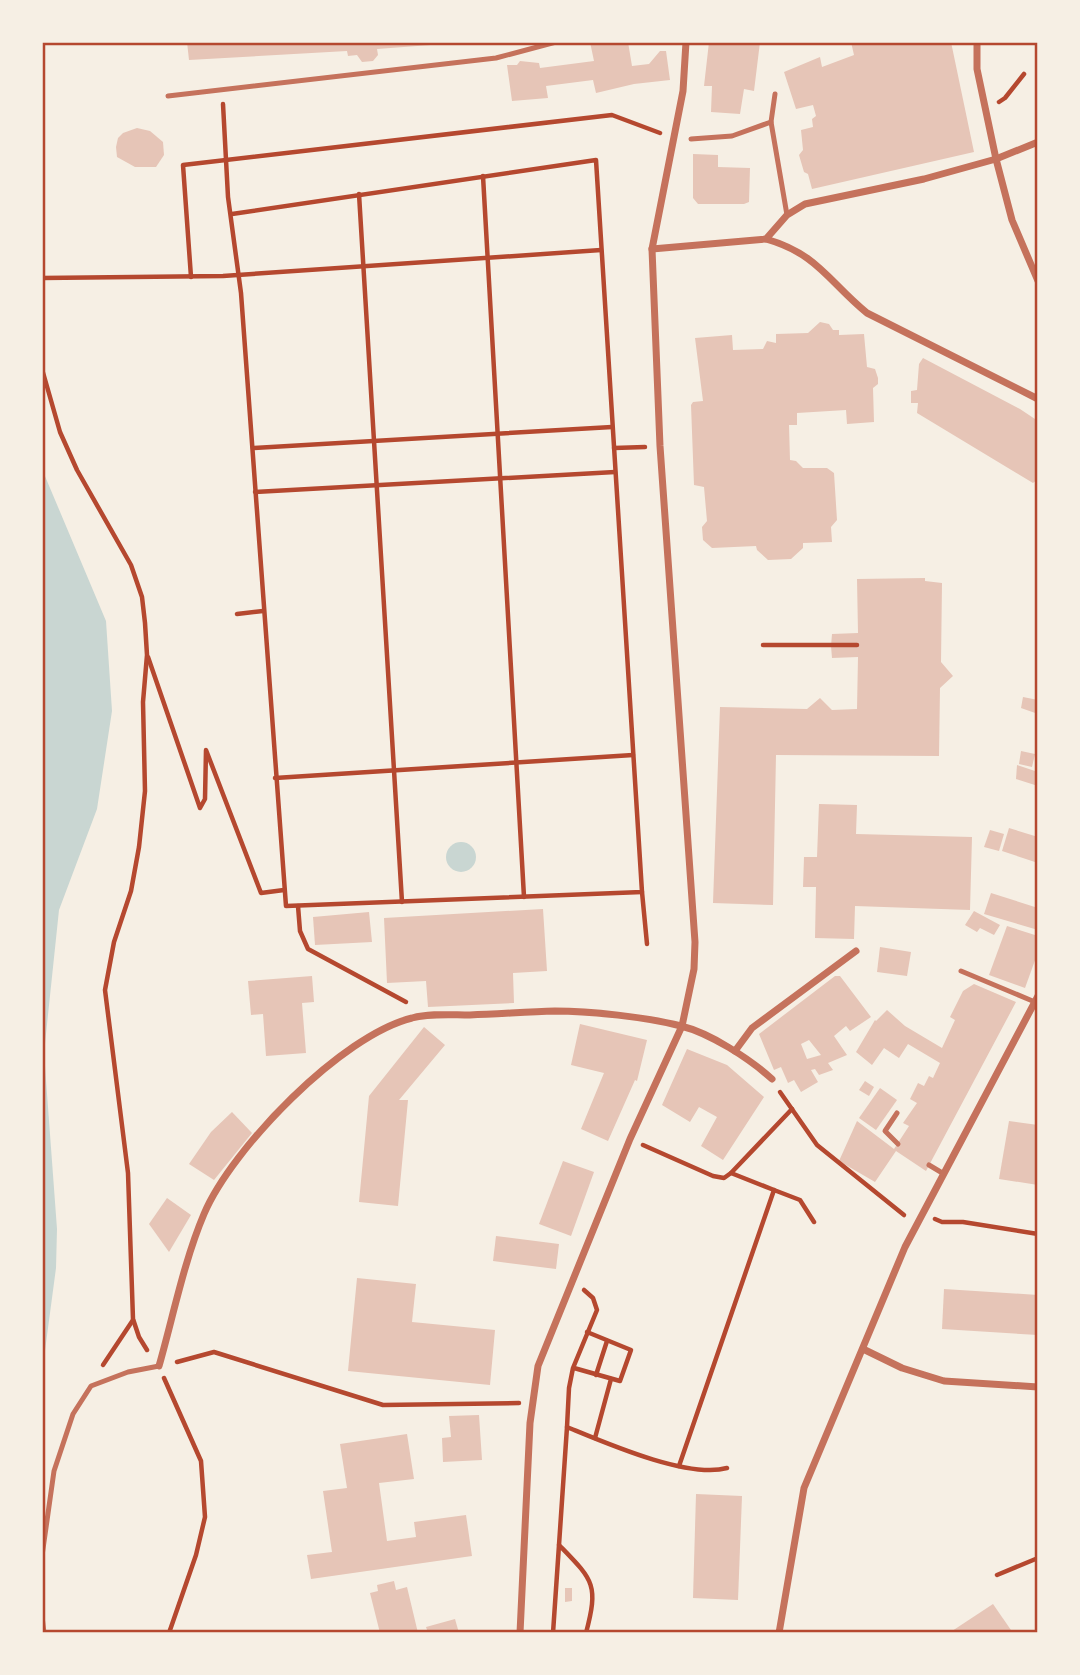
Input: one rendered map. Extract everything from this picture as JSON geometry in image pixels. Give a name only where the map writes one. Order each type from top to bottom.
[{"type":"street","points":[[520,1633],[532,1403],[538,1366],[630,1139],[682,1026],[694,969],[695,942],[660,446],[652,249],[682,91],[686,42]]},
{"type":"street","points":[[977,42],[977,69],[996,159],[1012,220],[1038,281]]},
{"type":"street","points":[[765,239],[787,215],[805,204],[924,179],[996,159],[1038,142]]},
{"type":"street","points":[[652,249],[765,239],[786,245],[806,255],[867,313],[1038,399]]},
{"type":"street","points":[[735,1051],[752,1028],[856,951]]},
{"type":"street","points":[[779,1633],[804,1488],[916,1224],[1036,999]]},
{"type":"street","points":[[159,1366],[204,1213],[233,1163],[269,1121],[332,1062],[374,1033],[412,1018],[546,1012],[609,1015],[682,1026],[735,1051],[757,1065],[772,1079]]},
{"type":"street","points":[[863,1349],[902,1368],[944,1381],[1038,1387]]},
{"type":"lane","points":[[167,96],[496,58],[556,42]]},
{"type":"lane","points":[[775,94],[771,122],[787,215]]},
{"type":"lane","points":[[691,139],[732,136],[771,122]]},
{"type":"lane","points":[[961,971],[1036,999]]},
{"type":"lane","points":[[897,1113],[885,1131],[898,1144]]},
{"type":"lane","points":[[929,1164],[944,1174]]},
{"type":"lane","points":[[42,1556],[54,1471],[73,1414],[91,1386],[128,1372],[159,1366]]},
{"type":"lane","points":[[42,1616],[44,1633]]},
{"type":"path","points":[[986,109],[1006,98],[1024,74]]},
{"type":"path","points":[[221,89],[228,197],[239,275],[253,449],[286,906],[642,892]]},
{"type":"path","points":[[191,277],[183,166],[612,115],[656,132],[691,139]]},
{"type":"path","points":[[232,214],[596,160],[647,944]]},
{"type":"path","points":[[483,176],[524,897]]},
{"type":"path","points":[[359,194],[402,902]]},
{"type":"path","points":[[42,278],[239,275],[601,250]]},
{"type":"path","points":[[42,369],[60,432],[77,470],[131,565],[142,597],[147,655],[143,702],[145,791],[131,891],[114,942],[105,990],[128,1173],[133,1319],[139,1337],[159,1366],[201,1461],[205,1517],[196,1555],[169,1633]]},
{"type":"path","points":[[253,449],[612,427]]},
{"type":"path","points":[[614,449],[660,446]]},
{"type":"path","points":[[255,492],[615,472]]},
{"type":"path","points":[[237,614],[263,611]]},
{"type":"path","points":[[763,645],[858,645]]},
{"type":"path","points":[[147,655],[200,808],[205,799],[206,750],[261,893],[285,890]]},
{"type":"path","points":[[275,778],[633,755]]},
{"type":"path","points":[[298,906],[300,931],[308,949],[408,1003]]},
{"type":"path","points":[[772,1079],[817,1145],[916,1224]]},
{"type":"path","points":[[630,1139],[713,1177],[723,1178],[792,1110]]},
{"type":"path","points":[[731,1173],[800,1200],[814,1222]]},
{"type":"path","points":[[679,1466],[774,1190]]},
{"type":"path","points":[[942,1222],[963,1222],[1038,1234]]},
{"type":"path","points":[[553,1633],[569,1388],[573,1368],[597,1310],[593,1298],[585,1290],[570,1284]]},
{"type":"path","points":[[91,1386],[111,1350],[133,1319]]},
{"type":"path","points":[[573,1368],[620,1381],[631,1350],[587,1332]]},
{"type":"path","points":[[596,1375],[607,1341]]},
{"type":"path","points":[[159,1366],[214,1352],[383,1405],[532,1403]]},
{"type":"path","points":[[595,1438],[611,1379]]},
{"type":"path","points":[[567,1427],[679,1466],[719,1470],[727,1468]]},
{"type":"path","points":[[559,1545],[592,1581],[593,1596],[586,1633]]},
{"type":"path","points":[[997,1575],[1038,1558]]},
{"type":"shaded area","points":[[42,469],[106,621],[112,711],[97,809],[59,910],[44,1053],[57,1229],[56,1268],[42,1373]]},
{"type":"shaded area","points":[[461,842],[472,846],[476,857],[472,868],[461,872],[450,868],[446,857],[450,846]]},
{"type":"building","points":[[187,42],[444,44],[377,49],[378,55],[373,61],[362,62],[357,55],[348,56],[347,51],[189,60]]},
{"type":"building","points":[[590,42],[628,42],[632,66],[649,64],[660,51],[666,51],[670,80],[634,84],[596,93],[593,80],[546,86],[548,98],[512,101],[507,65],[517,65],[520,61],[539,63],[540,68],[594,61]]},
{"type":"building","points":[[709,42],[760,42],[754,91],[744,89],[740,114],[711,112],[712,86],[704,86]]},
{"type":"building","points":[[851,42],[951,42],[974,152],[812,189],[799,155],[803,150],[801,130],[813,127],[812,119],[816,116],[813,105],[796,109],[784,72],[820,57],[822,67],[854,55]]},
{"type":"building","points":[[137,128],[150,131],[163,142],[164,155],[156,167],[135,167],[117,157],[118,138]]},
{"type":"building","points":[[693,154],[718,155],[718,167],[750,168],[749,202],[698,204],[693,198]]},
{"type":"building","points":[[820,322],[829,324],[833,330],[839,330],[839,335],[864,334],[867,367],[875,369],[878,378],[878,384],[873,388],[874,422],[847,424],[846,410],[797,413],[797,425],[789,425],[790,460],[796,461],[803,468],[827,468],[834,473],[837,520],[831,527],[832,542],[803,543],[803,548],[791,559],[768,560],[756,546],[712,548],[703,540],[702,527],[707,521],[704,487],[694,485],[691,405],[693,402],[703,401],[695,338],[732,335],[733,350],[763,349],[767,341],[776,343],[776,334],[808,333]]},
{"type":"building","points":[[923,358],[1038,421],[1038,479],[1033,483],[917,413],[918,403],[911,403],[911,391],[917,390],[919,364]]},
{"type":"building","points":[[925,578],[925,581],[942,583],[941,662],[953,676],[940,688],[939,756],[776,755],[773,905],[713,903],[720,707],[807,709],[820,698],[832,710],[857,709],[858,657],[832,658],[831,646],[832,634],[858,633],[857,579]]},
{"type":"building","points":[[1023,697],[1038,700],[1038,714],[1021,708]]},
{"type":"building","points":[[1021,751],[1035,754],[1032,767],[1019,764]]},
{"type":"building","points":[[1017,765],[1038,772],[1038,786],[1016,779]]},
{"type":"building","points":[[819,804],[857,805],[856,834],[972,837],[970,910],[855,906],[854,939],[815,938],[816,887],[803,887],[804,857],[817,857]]},
{"type":"building","points":[[1009,828],[1038,837],[1038,863],[1002,851]]},
{"type":"building","points":[[990,830],[1004,834],[999,851],[984,847]]},
{"type":"building","points":[[991,893],[1038,908],[1038,930],[984,914]]},
{"type":"building","points":[[543,909],[547,971],[513,973],[514,1003],[428,1007],[426,981],[387,983],[384,918]]},
{"type":"building","points":[[974,911],[1000,925],[994,935],[980,928],[977,932],[965,925]]},
{"type":"building","points":[[369,912],[372,942],[315,945],[313,917]]},
{"type":"building","points":[[1007,926],[1038,936],[1038,952],[1025,988],[989,975]]},
{"type":"building","points":[[880,947],[911,952],[907,976],[877,972]]},
{"type":"building","points":[[312,976],[314,1002],[302,1003],[306,1053],[266,1056],[263,1014],[251,1015],[248,981]]},
{"type":"building","points":[[835,976],[840,976],[871,1017],[850,1031],[846,1026],[834,1036],[847,1055],[828,1063],[833,1070],[819,1075],[815,1069],[811,1070],[818,1082],[801,1092],[794,1080],[788,1083],[781,1067],[774,1070],[759,1034]],"holes":[[[809,1040],[821,1055],[807,1059],[801,1044]]]},
{"type":"building","points":[[974,984],[1016,1002],[926,1171],[896,1151],[875,1182],[839,1161],[857,1121],[894,1149],[909,1126],[903,1123],[917,1103],[910,1099],[918,1083],[924,1086],[929,1076],[933,1078],[940,1063],[908,1044],[899,1058],[884,1048],[872,1065],[856,1052],[875,1020],[887,1010],[905,1026],[942,1048],[955,1020],[950,1017],[963,991]]},
{"type":"building","points":[[580,1024],[647,1040],[637,1081],[635,1080],[608,1141],[581,1129],[604,1073],[571,1065]]},
{"type":"building","points":[[424,1027],[445,1045],[399,1100],[408,1100],[398,1206],[359,1202],[369,1096]]},
{"type":"building","points":[[687,1049],[727,1065],[764,1097],[723,1160],[701,1146],[717,1117],[699,1107],[690,1122],[662,1105]]},
{"type":"building","points":[[865,1081],[874,1087],[869,1096],[859,1090]]},
{"type":"building","points":[[880,1088],[897,1100],[876,1130],[859,1118]]},
{"type":"building","points":[[232,1112],[252,1133],[214,1180],[189,1164],[211,1132]]},
{"type":"building","points":[[1009,1121],[1038,1125],[1038,1185],[999,1179]]},
{"type":"building","points":[[563,1161],[594,1172],[571,1236],[539,1224]]},
{"type":"building","points":[[167,1198],[191,1215],[169,1252],[149,1224]]},
{"type":"building","points":[[496,1236],[559,1244],[556,1269],[493,1261]]},
{"type":"building","points":[[357,1278],[416,1284],[412,1322],[495,1330],[490,1385],[348,1371]]},
{"type":"building","points":[[944,1289],[1038,1295],[1038,1335],[942,1329]]},
{"type":"building","points":[[479,1415],[482,1460],[443,1462],[442,1438],[451,1437],[449,1416]]},
{"type":"building","points":[[407,1434],[414,1479],[379,1483],[387,1541],[416,1537],[414,1522],[466,1515],[472,1556],[311,1579],[307,1555],[332,1552],[323,1491],[347,1488],[340,1444]]},
{"type":"building","points":[[696,1494],[742,1496],[738,1600],[693,1598]]},
{"type":"building","points":[[394,1581],[396,1590],[407,1587],[418,1633],[380,1633],[370,1593],[378,1591],[377,1585]]},
{"type":"building","points":[[565,1588],[572,1588],[572,1601],[565,1602]]},
{"type":"building","points":[[993,1604],[1013,1633],[949,1633]]},
{"type":"building","points":[[455,1619],[459,1633],[428,1633],[426,1627]]}]
